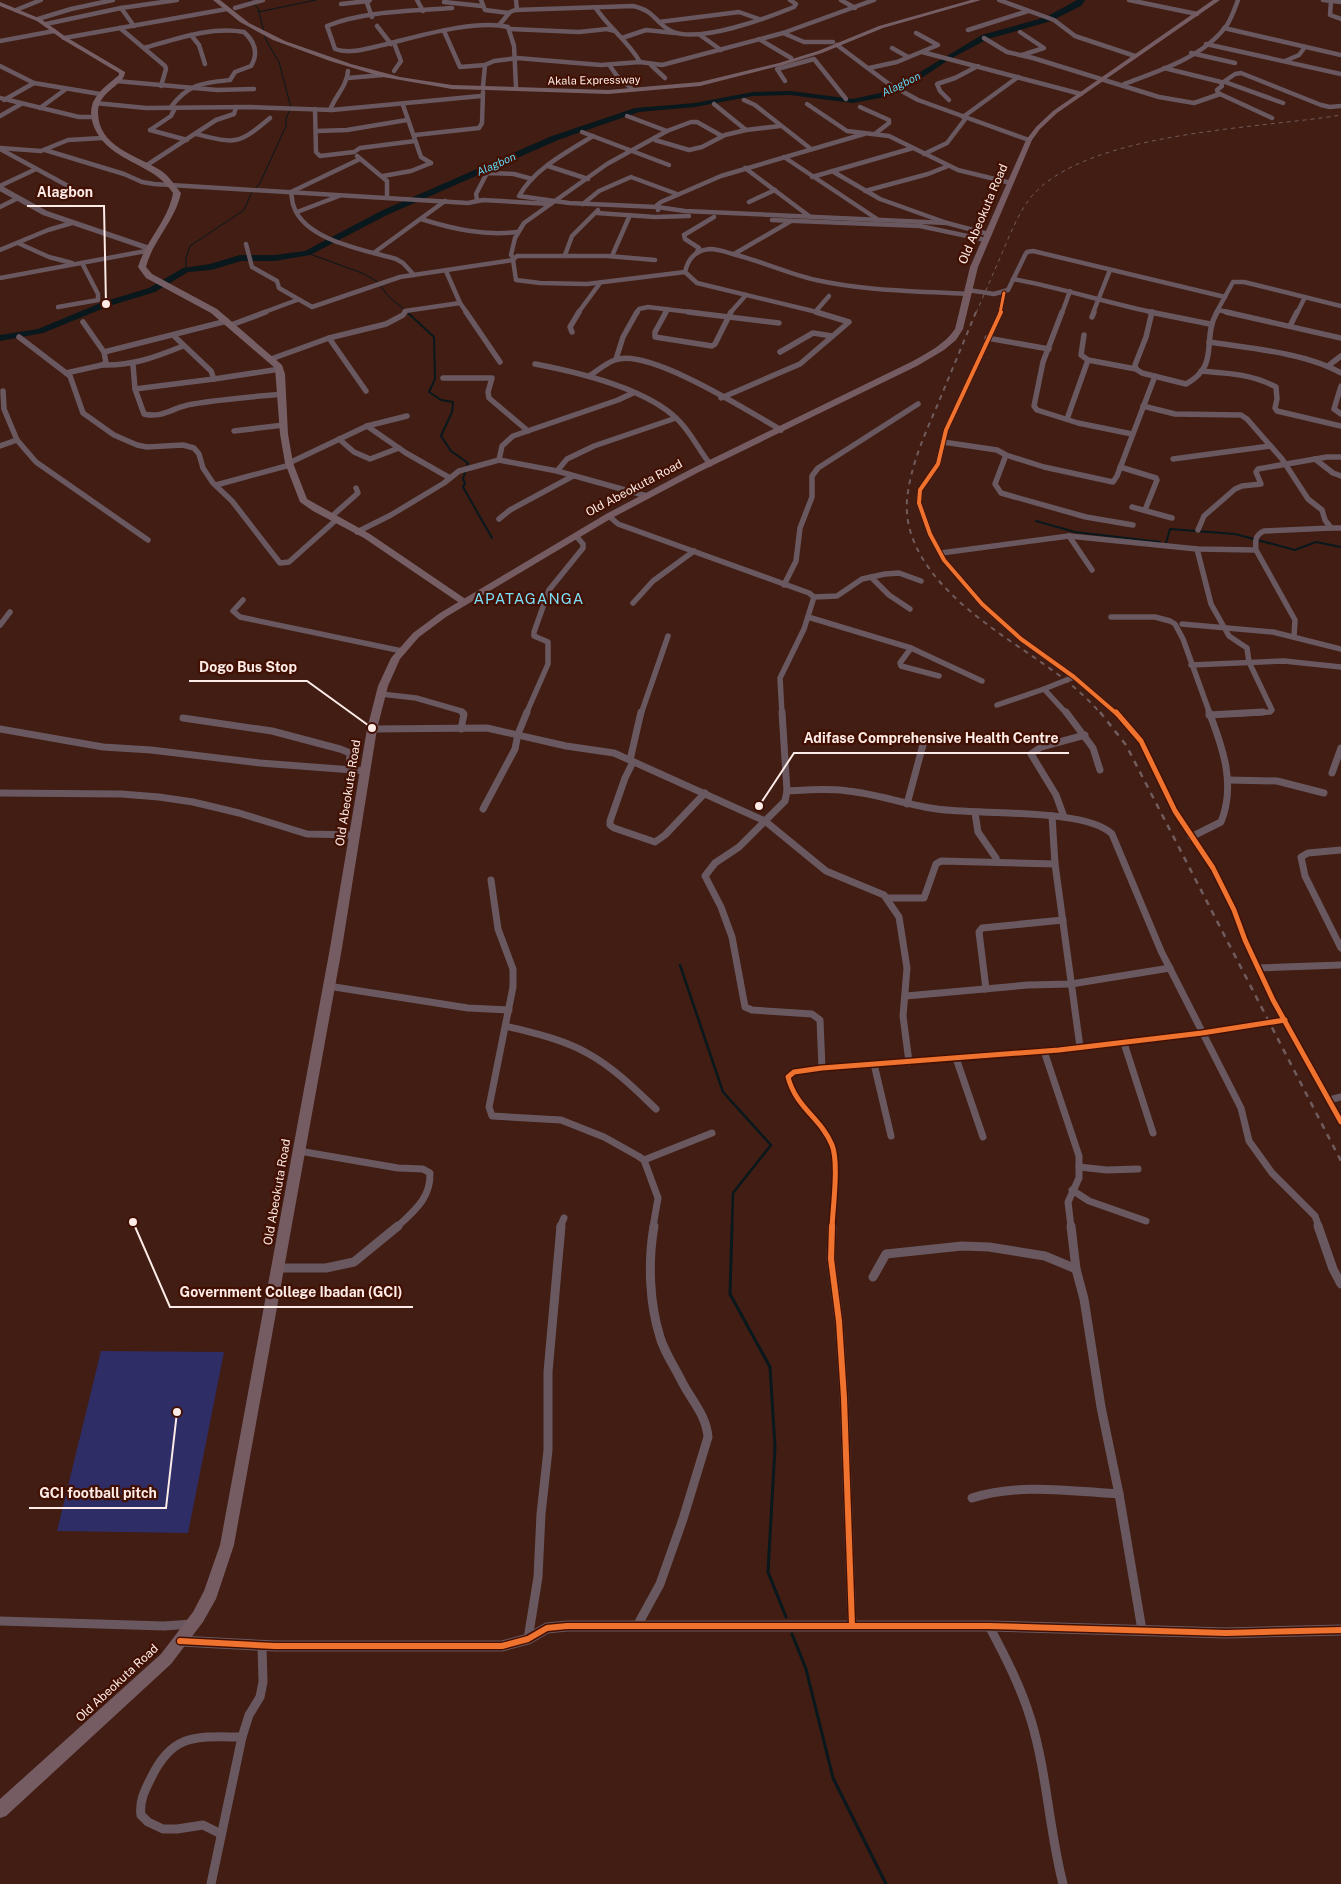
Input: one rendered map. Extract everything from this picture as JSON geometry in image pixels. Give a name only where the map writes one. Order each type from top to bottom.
[{"type":"highway","name":"Old Abeokuta Road","points":[[0,1810],[166,1659],[193,1624],[211,1594],[227,1545],[356,835],[372,729],[388,671],[402,650],[416,635],[462,603],[609,516],[914,364],[941,348],[953,338],[959,329],[974,267],[1029,140],[1045,120],[1197,14],[1214,0]]},
{"type":"main road","name":"Akala Expressway","points":[[216,0],[227,9],[261,29],[353,67],[383,75],[428,84],[482,90],[565,92],[642,90],[700,84],[791,58],[881,27],[978,0]]},
{"type":"main road","name":"Akala Expressway","points":[[225,0],[261,29],[323,52],[391,74],[482,90],[516,87],[631,88],[730,76],[812,57],[876,25],[965,0]]},
{"type":"main road","points":[[0,4],[38,19],[64,38],[120,70],[123,74],[100,94],[93,107],[94,117],[102,138],[115,150],[147,164],[158,172],[174,186],[177,194],[174,206],[147,249],[142,267],[149,276],[199,302],[229,323],[280,369],[289,464],[303,500],[358,532],[362,538],[372,542],[462,603]]},
{"type":"street","points":[[16,10],[42,0]]},
{"type":"street","points":[[38,19],[67,10],[113,0]]},
{"type":"street","points":[[46,24],[122,8],[177,0]]},
{"type":"street","points":[[235,8],[263,0]]},
{"type":"street","points":[[417,0],[423,11]]},
{"type":"street","points":[[481,0],[485,10],[509,13],[517,10],[637,6],[646,9],[671,31],[700,35],[717,32],[794,7],[796,4],[790,0]]},
{"type":"street","points":[[516,0],[517,10]]},
{"type":"street","points":[[841,0],[855,8]]},
{"type":"street","points":[[444,31],[450,41],[458,66],[485,65],[494,61],[515,58],[610,66],[640,62],[651,65],[666,64],[783,32],[874,0]]},
{"type":"street","points":[[999,0],[1010,6],[1057,22],[1075,36],[1135,56]]},
{"type":"street","points":[[1129,0],[1197,14]]},
{"type":"street","points":[[1124,84],[1164,68],[1206,44],[1224,28],[1238,0]]},
{"type":"street","points":[[1323,0],[1341,2]]},
{"type":"street","points":[[341,4],[369,1],[372,17]]},
{"type":"street","points":[[1331,1],[1330,15],[1341,19]]},
{"type":"street","points":[[444,2],[482,6]]},
{"type":"street","points":[[595,7],[602,18],[631,47],[640,62]]},
{"type":"street","points":[[122,8],[134,26]]},
{"type":"street","points":[[452,8],[372,17],[328,25],[335,49],[344,51],[361,50],[444,31],[500,24],[510,29],[579,32],[608,29],[615,31]]},
{"type":"street","points":[[64,38],[227,9]]},
{"type":"street","points":[[67,10],[80,16]]},
{"type":"street","points":[[968,30],[1028,11]]},
{"type":"street","points":[[659,22],[739,12],[760,19]]},
{"type":"street","points":[[500,24],[509,13]]},
{"type":"street","points":[[378,26],[393,43],[401,61],[394,71]]},
{"type":"street","points":[[120,28],[165,66],[166,69],[161,86]]},
{"type":"street","points":[[1224,28],[1341,55]]},
{"type":"street","points":[[510,29],[514,41],[516,87]]},
{"type":"street","points":[[0,41],[54,30]]},
{"type":"street","points":[[144,48],[191,35],[239,30],[248,36],[256,51],[256,58],[251,66],[234,72],[230,80],[202,82],[178,96],[171,116],[150,130],[187,140]]},
{"type":"street","points":[[622,38],[642,30],[653,30],[663,34],[679,32]]},
{"type":"street","points":[[783,32],[804,42],[835,44],[897,88],[918,100],[1029,140]]},
{"type":"street","points":[[1020,32],[1044,48],[1026,52],[1022,55]]},
{"type":"street","points":[[869,68],[894,63],[938,44],[916,33]]},
{"type":"street","points":[[191,35],[199,45],[205,64]]},
{"type":"street","points":[[700,35],[721,50]]},
{"type":"street","points":[[984,38],[1005,51],[1124,84],[1155,96],[1185,102],[1199,102],[1220,94]]},
{"type":"street","points":[[759,39],[791,58]]},
{"type":"street","points":[[1206,44],[1341,74]]},
{"type":"street","points":[[1285,61],[1298,55],[1305,47]]},
{"type":"street","points":[[892,48],[908,57]]},
{"type":"street","points":[[922,52],[1081,94]]},
{"type":"street","points":[[1191,54],[1235,63]]},
{"type":"street","points":[[785,81],[777,68],[812,57],[846,99]]},
{"type":"street","points":[[415,135],[479,128],[482,123],[482,90],[485,65]]},
{"type":"street","points":[[651,65],[665,78]]},
{"type":"street","points":[[0,66],[34,83],[100,94]]},
{"type":"street","points":[[610,66],[617,76],[631,88]]},
{"type":"street","points":[[949,100],[936,84],[955,78],[978,66]]},
{"type":"street","points":[[1164,68],[1224,82],[1283,103]]},
{"type":"street","points":[[330,110],[335,96],[346,85],[348,71]]},
{"type":"street","points":[[1272,118],[1220,94],[1217,90],[1235,74],[1241,73],[1321,105],[1341,106]]},
{"type":"street","points":[[348,78],[383,75]]},
{"type":"street","points":[[924,154],[947,143],[964,118],[1018,77]]},
{"type":"street","points":[[116,81],[191,88],[254,89]]},
{"type":"street","points":[[2,99],[34,83]]},
{"type":"street","points":[[40,108],[66,89]]},
{"type":"street","points":[[95,103],[142,108],[236,107],[330,110],[403,105],[482,90]]},
{"type":"street","points":[[2,99],[79,116],[94,117]]},
{"type":"street","points":[[744,100],[755,105],[811,149]]},
{"type":"street","points":[[0,116],[21,104]]},
{"type":"street","points":[[714,104],[746,130]]},
{"type":"street","points":[[808,104],[847,131],[864,134]]},
{"type":"street","points":[[383,176],[410,171],[431,163],[421,157],[415,141],[415,135],[407,120],[403,105]]},
{"type":"street","points":[[147,164],[216,120],[234,114],[236,107]]},
{"type":"street","points":[[860,107],[889,120],[876,133]]},
{"type":"street","points":[[315,109],[317,130],[316,152],[320,156],[354,152],[360,148],[415,141]]},
{"type":"street","points":[[627,116],[667,131]]},
{"type":"street","points":[[196,134],[232,143],[240,142],[245,140],[270,118]]},
{"type":"street","points":[[317,130],[347,130],[407,120]]},
{"type":"street","points":[[721,398],[800,364],[849,322],[844,318],[697,282],[685,272],[600,283],[567,284],[520,281],[515,278],[511,255],[517,232],[524,223],[607,164],[631,150],[687,123],[697,122],[722,136]]},
{"type":"street","points":[[655,140],[689,150],[702,147],[722,136],[746,130],[780,126]]},
{"type":"street","points":[[582,132],[669,165]]},
{"type":"street","points":[[655,216],[658,210],[657,207],[661,202],[677,194],[745,168],[864,134],[876,133],[889,136],[948,166],[969,174],[1011,183]]},
{"type":"street","points":[[540,201],[519,196],[522,187],[548,166],[593,136]]},
{"type":"street","points":[[79,192],[0,148],[31,151],[46,150],[68,140],[102,138]]},
{"type":"street","points":[[812,177],[913,148]]},
{"type":"street","points":[[46,150],[124,174],[142,182],[174,186],[445,201],[540,201],[657,207],[714,217],[928,227],[987,237]]},
{"type":"street","points":[[354,152],[388,181],[387,198]]},
{"type":"street","points":[[784,157],[884,225]]},
{"type":"street","points":[[291,192],[360,159]]},
{"type":"street","points":[[548,166],[588,179]]},
{"type":"street","points":[[865,191],[928,174],[948,166]]},
{"type":"street","points":[[745,168],[808,216],[810,222]]},
{"type":"street","points":[[0,187],[36,169]]},
{"type":"street","points":[[832,171],[865,191],[987,237]]},
{"type":"street","points":[[477,200],[476,194],[486,173],[514,174],[532,179]]},
{"type":"street","points":[[582,204],[599,191],[631,177],[677,194]]},
{"type":"street","points":[[0,187],[45,213],[147,249]]},
{"type":"street","points":[[749,202],[775,190]]},
{"type":"street","points":[[291,192],[291,198],[297,212],[305,224],[314,232],[403,263],[414,275]]},
{"type":"street","points":[[297,212],[341,195]]},
{"type":"street","points":[[0,208],[18,198]]},
{"type":"street","points":[[374,252],[445,201]]},
{"type":"street","points":[[565,255],[572,236],[597,213],[602,205]]},
{"type":"street","points":[[597,213],[655,216],[685,213],[808,216],[947,223]]},
{"type":"street","points":[[612,256],[630,215]]},
{"type":"street","points":[[685,272],[687,263],[699,248],[685,239],[684,235],[714,217]]},
{"type":"street","points":[[421,220],[473,232],[495,234],[517,232]]},
{"type":"street","points":[[734,254],[792,221]]},
{"type":"street","points":[[0,250],[48,230],[72,223]]},
{"type":"street","points":[[18,243],[49,257],[79,263],[99,298],[89,303],[58,307]]},
{"type":"street","points":[[246,244],[252,267],[277,281],[279,288],[296,300],[315,307],[382,282],[513,259],[526,254],[612,256],[655,260]]},
{"type":"street","points":[[0,278],[147,249]]},
{"type":"street","points":[[697,252],[713,249],[783,268],[813,279],[846,286],[1004,294]]},
{"type":"street","points":[[1224,296],[1027,252],[1008,290],[1004,294],[1002,309],[946,430],[938,464],[920,490],[919,503],[930,534],[941,554],[957,576],[982,604],[1021,639],[1074,677],[1120,716],[1141,741],[1161,785],[1191,837],[1213,868],[1234,910],[1258,968],[1341,1122]]},
{"type":"street","points":[[1092,318],[1110,270]]},
{"type":"street","points":[[446,271],[460,303],[500,362]]},
{"type":"street","points":[[1013,279],[1070,290],[1152,312],[1210,324]]},
{"type":"street","points":[[1084,335],[1081,356],[1088,360],[1136,369],[1142,373],[1186,384],[1192,381],[1209,359],[1210,324],[1233,282],[1236,281],[1341,306]]},
{"type":"street","points":[[572,332],[570,327],[572,321],[600,283]]},
{"type":"street","points":[[1070,290],[1043,362],[1034,406],[1037,410],[1067,419],[1103,429],[1132,434]]},
{"type":"street","points":[[667,309],[655,332],[655,337],[707,346],[715,344],[729,317],[746,295]]},
{"type":"street","points":[[816,312],[829,296]]},
{"type":"street","points":[[1290,326],[1305,297]]},
{"type":"street","points":[[104,352],[229,323],[296,300]]},
{"type":"street","points":[[271,359],[329,338],[386,324],[403,315],[405,311],[460,303]]},
{"type":"street","points":[[616,359],[623,337],[637,310],[648,307],[779,323]]},
{"type":"street","points":[[1218,310],[1341,338]]},
{"type":"street","points":[[1136,369],[1135,366],[1146,338],[1152,312]]},
{"type":"street","points":[[83,322],[104,352],[106,363],[102,365]]},
{"type":"street","points":[[780,352],[813,333],[832,336]]},
{"type":"street","points":[[173,335],[211,371],[214,379]]},
{"type":"street","points":[[19,337],[70,376],[74,392],[83,412],[87,417],[114,435],[137,445],[155,448],[183,445],[194,448],[199,454],[203,468],[232,501],[280,563],[288,562],[355,497],[358,492],[356,488]]},
{"type":"street","points":[[329,338],[366,391]]},
{"type":"street","points":[[987,338],[1048,349]]},
{"type":"street","points":[[1208,342],[1282,355],[1328,366],[1341,373]]},
{"type":"street","points":[[66,373],[102,365],[133,365],[149,361],[183,346]]},
{"type":"street","points":[[1328,366],[1341,356]]},
{"type":"street","points":[[589,376],[616,359],[638,360],[676,371],[781,430]]},
{"type":"street","points":[[1067,419],[1088,360]]},
{"type":"street","points":[[535,364],[589,376],[633,393],[676,418],[710,464]]},
{"type":"street","points":[[133,365],[137,400],[144,414],[150,416],[182,409],[190,404],[282,394]]},
{"type":"street","points":[[135,389],[280,369]]},
{"type":"street","points":[[1201,371],[1243,375],[1271,383],[1276,386],[1277,399],[1275,408],[1277,411],[1341,426]]},
{"type":"street","points":[[943,442],[997,450],[1006,455],[1111,482],[1115,481],[1155,376]]},
{"type":"street","points":[[443,378],[492,378],[488,392],[490,398],[528,431]]},
{"type":"street","points":[[1341,386],[1334,409],[1341,414]]},
{"type":"street","points":[[3,391],[6,414],[18,440],[36,462],[148,540]]},
{"type":"street","points":[[499,460],[498,455],[506,440],[633,393]]},
{"type":"street","points":[[784,584],[796,561],[800,528],[812,497],[812,476],[818,468],[918,404]]},
{"type":"street","points":[[1143,406],[1175,414],[1241,416],[1247,419],[1286,465],[1308,499],[1322,510],[1325,520],[1331,528]]},
{"type":"street","points":[[216,485],[289,464],[367,426],[407,416]]},
{"type":"street","points":[[557,472],[567,460],[594,446],[676,418]]},
{"type":"street","points":[[234,431],[284,425]]},
{"type":"street","points":[[367,426],[399,448],[450,478]]},
{"type":"street","points":[[339,439],[354,452],[370,458],[399,448]]},
{"type":"street","points":[[0,446],[18,440]]},
{"type":"street","points":[[1174,459],[1270,446]]},
{"type":"street","points":[[1006,455],[996,484],[1001,493],[1086,517],[1134,524]]},
{"type":"street","points":[[1198,530],[1204,516],[1235,489],[1242,486],[1261,484],[1256,472],[1258,469],[1315,459],[1341,457]]},
{"type":"street","points":[[1315,459],[1341,476]]},
{"type":"street","points":[[358,532],[391,515],[459,471],[499,460],[557,472],[647,496]]},
{"type":"street","points":[[1120,467],[1156,478],[1145,510]]},
{"type":"street","points":[[499,519],[510,510],[573,476]]},
{"type":"street","points":[[1132,506],[1172,518]]},
{"type":"street","points":[[609,516],[618,524],[809,593],[814,597],[837,596],[847,588],[871,577],[899,573],[921,581]]},
{"type":"street","points":[[1294,636],[1295,620],[1256,550],[1256,537],[1259,532],[1341,528]]},
{"type":"street","points":[[484,809],[492,789],[515,749],[518,734],[548,664],[548,642],[534,636],[538,617],[552,586],[583,548],[583,544],[576,536]]},
{"type":"street","points":[[941,554],[1068,536],[1197,549],[1256,550]]},
{"type":"street","points":[[1068,536],[1092,570]]},
{"type":"street","points":[[1197,549],[1211,604],[1230,637],[1247,648],[1249,662],[1272,710],[1270,712],[1209,715]]},
{"type":"street","points":[[633,604],[637,596],[656,579],[694,551]]},
{"type":"street","points":[[871,577],[889,595],[910,609]]},
{"type":"street","points":[[814,597],[808,617],[780,678],[788,791],[785,801],[738,847],[715,863],[705,876],[731,930],[736,951],[742,1003],[745,1007],[752,1010],[812,1014],[820,1020],[822,1068]]},
{"type":"street","points":[[243,600],[233,611],[240,617],[402,650]]},
{"type":"street","points":[[0,625],[10,612]]},
{"type":"street","points":[[1111,617],[1139,616],[1175,622],[1215,730],[1228,780],[1228,803],[1221,822],[1191,837]]},
{"type":"street","points":[[808,617],[911,648],[982,681]]},
{"type":"street","points":[[1182,624],[1294,636],[1341,649]]},
{"type":"street","points":[[668,636],[638,722],[632,761],[610,825],[655,842],[665,835],[705,793]]},
{"type":"street","points":[[911,648],[900,662],[900,666],[939,676]]},
{"type":"street","points":[[1191,666],[1249,662],[1302,662],[1341,667]]},
{"type":"street","points":[[997,705],[1074,677]]},
{"type":"street","points":[[1044,689],[1085,735],[1098,757],[1100,770]]},
{"type":"street","points":[[381,694],[416,698],[461,710],[464,714],[461,729]]},
{"type":"street","points":[[183,718],[272,731],[350,752],[348,770]]},
{"type":"street","points":[[372,729],[482,728],[518,734],[566,746],[614,753],[765,821],[826,871],[888,898],[924,898],[936,864],[941,861],[1054,864]]},
{"type":"street","points":[[0,729],[103,747],[151,750],[237,761],[366,771]]},
{"type":"street","points":[[1064,817],[1056,795],[1031,754],[1041,747],[1085,735]]},
{"type":"street","points":[[907,804],[924,741]]},
{"type":"street","points":[[1332,773],[1341,748]]},
{"type":"street","points":[[1228,780],[1278,781],[1324,793]]},
{"type":"street","points":[[788,791],[836,790],[907,804],[975,813],[1013,812],[1064,817],[1106,828],[1112,834],[1124,866],[1170,968],[1241,1108],[1248,1141],[1272,1173],[1315,1216],[1341,1284]]},
{"type":"street","points":[[0,793],[121,794],[159,797],[193,802],[239,813],[307,834],[356,835]]},
{"type":"street","points":[[975,813],[978,832],[996,858]]},
{"type":"street","points":[[1052,816],[1054,864],[1080,1047]]},
{"type":"street","points":[[1341,850],[1308,853],[1301,857],[1305,876],[1341,948]]},
{"type":"street","points":[[491,880],[498,928],[513,969],[513,988],[489,1107],[492,1116],[562,1120],[620,1145],[644,1160],[658,1198],[648,1254],[654,1310],[660,1338],[684,1385],[700,1409],[707,1426],[708,1437],[683,1519],[660,1584],[637,1626]]},
{"type":"street","points":[[888,898],[898,917],[902,930],[907,968],[906,996],[902,1016],[909,1062]]},
{"type":"street","points":[[986,989],[979,932],[982,928],[1063,920]]},
{"type":"street","points":[[1258,968],[1310,964],[1341,965]]},
{"type":"street","points":[[906,996],[1028,985],[1071,984],[1170,968]]},
{"type":"street","points":[[328,986],[468,1008],[509,1010]]},
{"type":"street","points":[[852,1625],[844,1398],[831,1259],[835,1164],[833,1146],[823,1128],[797,1100],[791,1089],[788,1077],[794,1072],[822,1068],[1044,1051],[1257,1026],[1285,1020]]},
{"type":"street","points":[[506,1026],[544,1036],[588,1054],[638,1091],[656,1110]]},
{"type":"street","points":[[1124,1042],[1153,1133]]},
{"type":"street","points":[[1044,1051],[1076,1141],[1079,1167],[1078,1183],[1069,1194],[1068,1202],[1076,1269],[1084,1299],[1105,1434],[1119,1494],[1142,1630]]},
{"type":"street","points":[[956,1058],[984,1137]]},
{"type":"street","points":[[874,1064],[892,1136]]},
{"type":"street","points":[[1329,1100],[1341,1097]]},
{"type":"street","points":[[644,1160],[712,1133]]},
{"type":"street","points":[[277,1268],[333,1267],[362,1258],[406,1219],[425,1199],[430,1181],[430,1173],[424,1169],[398,1168],[299,1151]]},
{"type":"street","points":[[1079,1167],[1107,1170],[1138,1169]]},
{"type":"street","points":[[1072,1190],[1089,1200],[1146,1221]]},
{"type":"street","points":[[528,1639],[538,1577],[541,1514],[548,1450],[548,1372],[559,1230],[564,1218]]},
{"type":"street","points":[[873,1277],[886,1254],[962,1246],[988,1247],[1045,1256],[1076,1269]]},
{"type":"street","points":[[972,1498],[995,1491],[1022,1490],[1119,1494]]},
{"type":"street","points":[[0,1621],[164,1626],[193,1624]]},
{"type":"street","points":[[180,1641],[262,1646],[502,1646],[528,1639],[547,1628],[560,1626],[989,1626],[1226,1633],[1341,1630]]},
{"type":"street","points":[[989,1626],[1026,1701],[1044,1774],[1055,1857],[1062,1884]]},
{"type":"street","points":[[211,1884],[220,1834],[242,1737],[249,1715],[260,1697],[263,1682],[262,1646]]},
{"type":"street","points":[[220,1834],[203,1825],[175,1831],[156,1827],[141,1815],[140,1804],[154,1767],[174,1744],[184,1739],[242,1737]]},
{"type":"shaded area","points":[[101,1351],[224,1352],[188,1533],[57,1531]]},
{"type":"waterway","points":[[249,0],[258,8],[259,12]]},
{"type":"waterway","points":[[259,12],[316,0]]},
{"type":"waterway","name":"Alagbon","points":[[1050,17],[1078,4],[1081,0]]},
{"type":"waterway","points":[[186,270],[186,258],[190,246],[244,210],[251,194],[260,183],[286,126],[286,118],[291,108],[279,62],[266,40],[259,12]]},
{"type":"waterway","name":"Alagbon","points":[[950,57],[985,37],[1048,19]]},
{"type":"waterway","name":"Alagbon","points":[[0,338],[40,331],[106,304],[152,290],[186,270],[211,267],[240,258],[275,258],[307,253],[384,213],[555,138],[638,110],[695,105],[753,94],[790,93],[853,101],[882,95],[908,83],[946,59]]},
{"type":"waterway","points":[[307,253],[362,273],[378,282]]},
{"type":"waterway","points":[[380,285],[388,296],[405,310]]},
{"type":"waterway","points":[[407,312],[434,337],[435,379],[429,392],[441,400],[453,402],[452,412],[441,436],[451,451],[468,463],[463,479],[465,483],[463,487],[492,538]]},
{"type":"waterway","points":[[1036,521],[1075,532],[1160,542]]},
{"type":"waterway","points":[[1166,543],[1170,529],[1235,534],[1295,550],[1316,542],[1341,547]]},
{"type":"waterway","points":[[680,965],[723,1092],[771,1145],[733,1193],[732,1227]]},
{"type":"waterway","points":[[732,1226],[730,1294],[770,1367],[775,1447],[768,1572],[786,1617]]},
{"type":"waterway","points":[[792,1634],[806,1669],[833,1778],[886,1884]]},
{"type":"railway","points":[[976,313],[1022,211],[1031,197],[1057,175],[1091,158],[1176,136],[1341,115]]},
{"type":"railway","points":[[976,312],[914,464],[907,500],[912,538],[931,572],[958,601],[988,625],[1062,677],[1101,714]]},
{"type":"railway","points":[[1100,712],[1126,745],[1341,1161]]},
{"type":"cycle path","points":[[1004,293],[1002,309],[946,430],[938,464],[920,490],[919,503],[930,534],[944,560],[982,604],[1021,639],[1074,677],[1120,716],[1141,741],[1175,811],[1213,868],[1234,910],[1245,940],[1273,1000],[1341,1122]]},
{"type":"cycle path","points":[[852,1625],[844,1398],[839,1321],[831,1259],[835,1164],[833,1146],[823,1129],[797,1100],[791,1089],[788,1077],[794,1072],[822,1068],[1059,1050],[1202,1033],[1285,1020]]},
{"type":"cycle path","points":[[180,1641],[275,1646],[502,1646],[528,1639],[547,1628],[567,1626],[989,1626],[1226,1633],[1341,1630]]},
{"type":"place","name":"Alagbon","points":[[106,304]]},
{"type":"place","name":"Dogo Bus Stop","points":[[372,728]]},
{"type":"place","name":"Adifase Comprehensive Health Centre","points":[[759,806]]},
{"type":"place","name":"Government College Ibadan (GCI)","points":[[133,1222]]},
{"type":"place","name":"GCI football pitch","points":[[177,1412]]},
{"type":"district","name":"APATAGANGA","points":[[529,598]]}]
